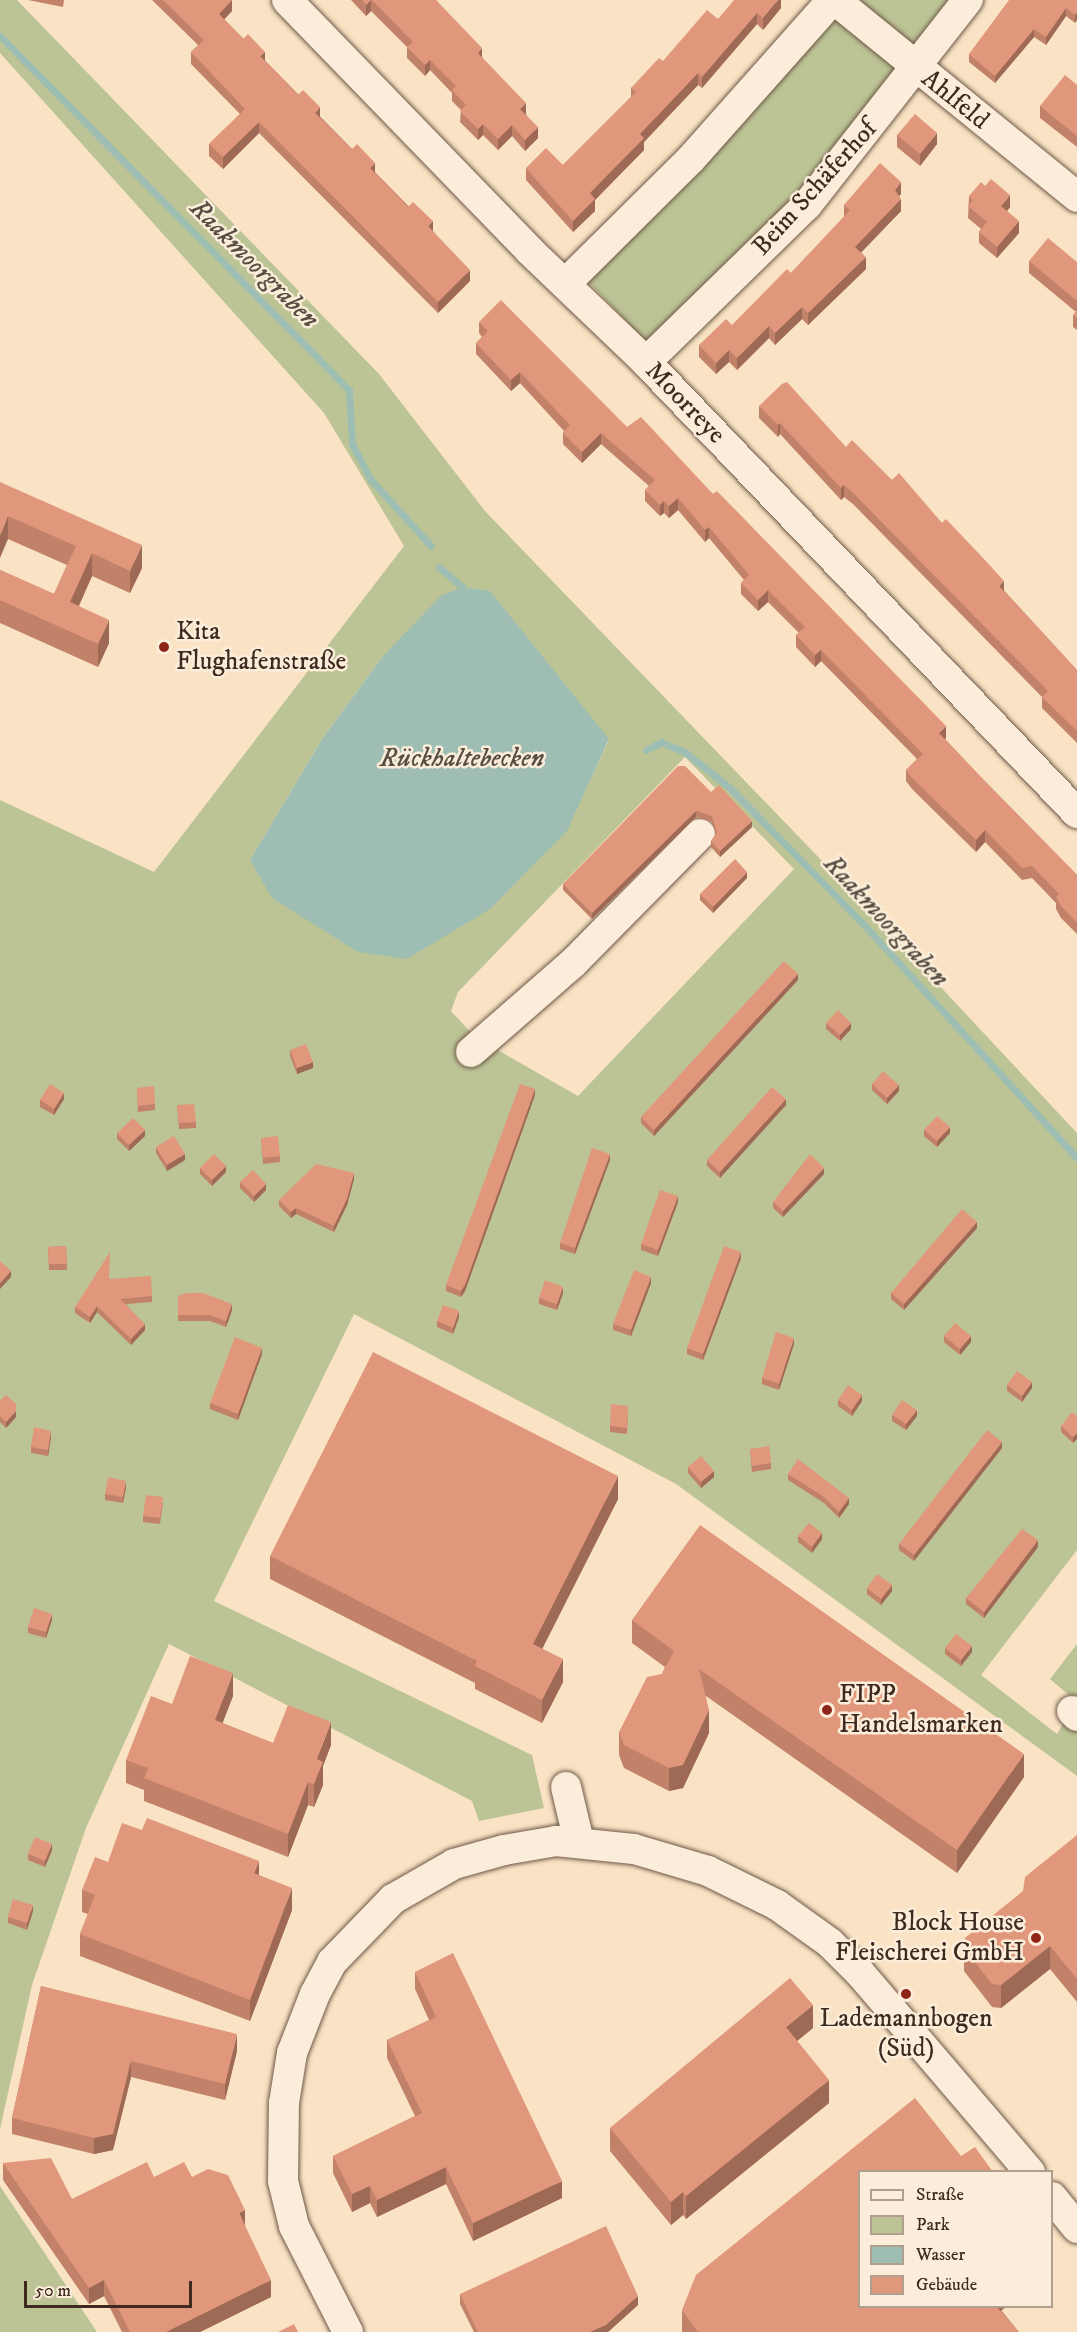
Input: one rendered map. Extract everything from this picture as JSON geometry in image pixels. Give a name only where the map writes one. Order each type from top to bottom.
[{"type":"street","name":"Moorreye","points":[[286,0],[565,284],[646,362],[1077,813]]},
{"type":"street","points":[[565,284],[691,159],[834,0]]},
{"type":"street","name":"Ahlfeld","points":[[834,0],[917,70],[1077,197]]},
{"type":"street","name":"Beim Schäferhof","points":[[646,362],[807,205],[917,70],[968,0]]},
{"type":"street","points":[[471,1052],[573,963],[700,834]]},
{"type":"street","points":[[566,1787],[579,1842]]},
{"type":"street","points":[[348,2332],[294,2226],[284,2181],[284,2103],[292,2053],[315,1994],[332,1962],[352,1938],[393,1899],[423,1878],[504,1850],[556,1841],[634,1849],[708,1871],[777,1905],[814,1930],[881,1995],[1028,2170]]},
{"type":"street","points":[[1053,2198],[1077,2228]]},
{"type":"green space","points":[[0,0],[17,0],[379,374],[485,511],[850,890],[1077,1133],[1077,1550],[981,1675],[1057,1734],[1077,1702],[1077,1776],[676,1484],[354,1314],[214,1601],[532,1755],[544,1808],[479,1821],[472,1801],[169,1644],[86,1828],[32,1985],[0,2129],[0,800],[154,872],[404,546],[324,413],[0,53]],"holes":[[[383,656],[609,740],[590,780],[250,860],[322,739]],[[685,757],[794,869],[578,1096],[475,1037],[451,1011],[458,992]]]},
{"type":"green space","points":[[839,0],[958,0],[786,214],[651,347],[585,278]]},
{"type":"green space","points":[[1077,1644],[1077,1702],[1050,1679]]},
{"type":"green space","points":[[0,2186],[97,2332],[0,2332]]},
{"type":"water","name":"Rückhaltebecken","points":[[462,587],[490,591],[609,739],[567,831],[490,909],[407,959],[358,952],[272,898],[250,860],[322,739],[383,656],[441,596]]},
{"type":"building","points":[[163,0],[232,0],[219,14],[243,39],[248,34],[265,52],[260,56],[298,95],[303,90],[320,107],[315,113],[352,149],[357,144],[375,163],[370,168],[408,207],[413,202],[433,221],[428,226],[470,270],[438,302],[259,122],[223,157],[209,144],[245,109],[191,52],[204,40]]},
{"type":"building","points":[[372,0],[436,0],[482,48],[478,53],[526,103],[520,109],[538,127],[525,140],[512,125],[498,139],[483,124],[478,129],[460,111],[466,105],[452,90],[456,86],[430,60],[425,65],[407,47],[413,42]]},
{"type":"building","points":[[734,0],[778,0],[763,18],[757,13],[702,77],[698,73],[640,134],[644,138],[590,193],[595,199],[573,221],[526,168],[546,148],[563,165],[636,92],[631,88],[659,58],[663,61],[707,10],[718,19]]},
{"type":"building","points":[[1009,0],[1077,0],[1077,12],[1075,15],[1066,8],[1046,37],[1034,29],[995,76],[969,54]]},
{"type":"building","points":[[1065,75],[1077,85],[1077,136],[1040,106]]},
{"type":"building","points":[[915,114],[937,133],[920,154],[897,135]]},
{"type":"building","points":[[880,163],[901,182],[895,190],[901,199],[855,247],[866,257],[808,313],[802,307],[775,333],[769,326],[737,358],[729,350],[716,363],[699,345],[726,319],[732,325],[787,269],[791,273],[850,210],[844,205]]},
{"type":"building","points":[[991,179],[1010,195],[1001,206],[1019,221],[997,247],[979,232],[987,222],[968,206],[973,200],[969,196],[981,182],[985,186]]},
{"type":"building","points":[[1048,238],[1077,262],[1077,301],[1029,261]]},
{"type":"building","points":[[501,300],[627,427],[641,417],[713,494],[717,491],[946,726],[939,733],[1077,875],[1077,923],[1061,906],[1056,897],[1059,894],[1032,866],[1022,868],[985,830],[976,840],[912,778],[906,770],[923,754],[821,650],[815,655],[796,635],[805,627],[768,590],[758,600],[741,583],[749,575],[709,527],[705,530],[678,498],[669,506],[664,501],[660,505],[645,490],[655,480],[601,433],[582,452],[563,433],[570,425],[520,372],[511,380],[476,343],[488,331],[479,322]]},
{"type":"building","points":[[787,382],[846,447],[852,440],[892,480],[899,473],[942,523],[946,519],[1004,581],[999,586],[1077,670],[1077,731],[1042,697],[1048,691],[853,493],[844,485],[841,488],[780,423],[778,425],[759,406]]},
{"type":"building","points":[[0,482],[142,545],[130,571],[92,553],[70,602],[109,620],[98,644],[0,600],[0,570],[54,594],[76,546],[8,516],[0,535]]},
{"type":"building","points":[[678,766],[685,766],[711,792],[719,785],[752,821],[720,851],[711,841],[717,832],[712,816],[696,811],[592,913],[563,884]]},
{"type":"building","points":[[735,859],[747,872],[713,907],[700,894]]},
{"type":"building","points":[[784,961],[798,974],[654,1130],[641,1117]]},
{"type":"building","points":[[838,1010],[851,1023],[840,1035],[826,1023]]},
{"type":"building","points":[[306,1044],[313,1062],[297,1068],[290,1050]]},
{"type":"building","points":[[883,1071],[899,1085],[887,1098],[872,1084]]},
{"type":"building","points":[[50,1084],[64,1093],[54,1109],[40,1100]]},
{"type":"building","points":[[520,1084],[535,1089],[461,1291],[446,1285]]},
{"type":"building","points":[[154,1086],[155,1104],[138,1106],[137,1088]]},
{"type":"building","points":[[772,1087],[786,1099],[720,1172],[707,1160]]},
{"type":"building","points":[[194,1104],[196,1122],[179,1123],[177,1105]]},
{"type":"building","points":[[937,1116],[950,1127],[937,1141],[924,1130]]},
{"type":"building","points":[[133,1118],[145,1130],[129,1145],[117,1133]]},
{"type":"building","points":[[174,1136],[185,1154],[167,1165],[156,1147]]},
{"type":"building","points":[[278,1136],[280,1156],[263,1158],[261,1138]]},
{"type":"building","points":[[592,1148],[610,1154],[575,1248],[560,1243]]},
{"type":"building","points":[[214,1154],[226,1166],[212,1180],[200,1168]]},
{"type":"building","points":[[810,1154],[824,1168],[783,1211],[773,1202]]},
{"type":"building","points":[[316,1164],[354,1173],[347,1199],[334,1226],[296,1208],[291,1212],[279,1200]]},
{"type":"building","points":[[253,1170],[266,1184],[254,1196],[240,1182]]},
{"type":"building","points":[[660,1190],[678,1196],[658,1250],[641,1244]]},
{"type":"building","points":[[962,1209],[977,1222],[904,1304],[891,1293]]},
{"type":"building","points":[[66,1246],[67,1264],[49,1264],[48,1247]]},
{"type":"building","points":[[724,1246],[741,1252],[703,1354],[687,1348]]},
{"type":"building","points":[[110,1252],[109,1279],[151,1276],[152,1296],[120,1299],[145,1324],[131,1339],[97,1306],[90,1317],[75,1307]]},
{"type":"building","points":[[0,1261],[11,1271],[0,1283]]},
{"type":"building","points":[[634,1270],[651,1277],[631,1330],[613,1324]]},
{"type":"building","points":[[545,1280],[563,1287],[557,1304],[539,1298]]},
{"type":"building","points":[[187,1293],[203,1293],[232,1304],[226,1321],[210,1315],[178,1315],[178,1296]]},
{"type":"building","points":[[443,1305],[459,1311],[453,1328],[437,1321]]},
{"type":"building","points":[[955,1323],[971,1336],[960,1349],[944,1336]]},
{"type":"building","points":[[776,1332],[794,1338],[779,1384],[762,1378]]},
{"type":"building","points":[[235,1337],[262,1348],[238,1414],[210,1403]]},
{"type":"building","points":[[373,1352],[618,1476],[533,1644],[563,1659],[542,1700],[475,1666],[477,1661],[270,1556]]},
{"type":"building","points":[[1017,1371],[1032,1382],[1022,1396],[1007,1385]]},
{"type":"building","points":[[848,1385],[862,1395],[852,1410],[838,1400]]},
{"type":"building","points":[[6,1395],[16,1404],[16,1411],[6,1422],[0,1416],[0,1401]]},
{"type":"building","points":[[902,1400],[917,1410],[906,1424],[892,1415]]},
{"type":"building","points":[[611,1404],[628,1406],[627,1428],[610,1426]]},
{"type":"building","points":[[1072,1412],[1077,1416],[1077,1433],[1073,1437],[1061,1426]]},
{"type":"building","points":[[34,1427],[51,1431],[48,1450],[31,1447]]},
{"type":"building","points":[[987,1430],[1002,1442],[914,1555],[899,1544]]},
{"type":"building","points":[[769,1446],[771,1463],[752,1466],[750,1449]]},
{"type":"building","points":[[701,1456],[714,1471],[701,1482],[688,1467]]},
{"type":"building","points":[[798,1459],[849,1498],[839,1512],[824,1497],[788,1474]]},
{"type":"building","points":[[108,1477],[126,1481],[123,1497],[105,1494]]},
{"type":"building","points":[[146,1495],[163,1497],[160,1518],[143,1516]]},
{"type":"building","points":[[809,1523],[822,1533],[812,1547],[798,1536]]},
{"type":"building","name":"FIPP Handelsmarken","points":[[700,1525],[1024,1754],[957,1850],[699,1669],[709,1710],[683,1765],[669,1768],[624,1745],[619,1732],[647,1677],[662,1674],[674,1651],[632,1620]]},
{"type":"building","points":[[1022,1529],[1038,1540],[984,1612],[966,1598]]},
{"type":"building","points":[[877,1574],[892,1585],[881,1599],[867,1588]]},
{"type":"building","points":[[34,1608],[52,1614],[46,1632],[28,1627]]},
{"type":"building","points":[[956,1634],[972,1646],[961,1660],[945,1648]]},
{"type":"building","points":[[190,1656],[233,1673],[215,1720],[273,1743],[288,1705],[331,1722],[317,1759],[323,1762],[314,1784],[308,1782],[288,1834],[144,1778],[148,1768],[126,1760],[151,1696],[172,1704]]},
{"type":"building","points":[[147,1818],[259,1861],[254,1873],[292,1888],[250,2000],[80,1934],[95,1895],[82,1890],[95,1857],[108,1862],[122,1823],[142,1830]]},
{"type":"building","name":"Block House Fleischerei GmbH","points":[[1077,1835],[1077,1979],[1050,1946],[1001,1985],[992,1984],[964,1948],[965,1938],[1023,1891],[1025,1877]]},
{"type":"building","points":[[35,1837],[52,1844],[45,1861],[28,1854]]},
{"type":"building","points":[[13,1899],[33,1905],[27,1923],[8,1917]]},
{"type":"building","points":[[453,1953],[562,2181],[473,2223],[446,2167],[377,2200],[370,2186],[352,2194],[333,2156],[422,2113],[387,2040],[436,2017],[415,1972]]},
{"type":"building","points":[[790,1978],[813,2005],[786,2027],[829,2080],[686,2196],[683,2192],[671,2202],[610,2128]]},
{"type":"building","points":[[41,1986],[237,2034],[225,2084],[131,2061],[113,2134],[94,2138],[12,2118]]},
{"type":"building","points":[[915,2098],[961,2156],[975,2147],[992,2170],[858,2170],[858,2308],[998,2308],[1019,2332],[698,2332],[682,2310],[696,2275]]},
{"type":"building","points":[[51,2158],[72,2199],[147,2162],[154,2177],[184,2162],[192,2177],[208,2169],[228,2175],[245,2210],[239,2213],[271,2280],[166,2332],[130,2332],[104,2280],[89,2288],[3,2163]]},
{"type":"building","points":[[606,2226],[638,2296],[606,2325],[590,2332],[478,2332],[460,2294]]},
{"type":"building","points":[[294,2324],[298,2332],[278,2332]]},
{"type":"waterway","name":"Raakmoorgraben","points":[[0,36],[349,390],[352,444],[371,480],[431,546]]},
{"type":"waterway","name":"Raakmoorgraben","points":[[439,567],[462,587],[462,596]]},
{"type":"waterway","name":"Raakmoorgraben","points":[[646,750],[661,742],[685,752],[730,788],[866,927],[1077,1158]]},
{"type":"place","name":"Kita Flughafenstraße","points":[[164,647]]},
{"type":"place","name":"FIPP Handelsmarken","points":[[827,1710]]},
{"type":"place","name":"Block House Fleischerei GmbH","points":[[1036,1938]]},
{"type":"place","name":"Lademannbogen (Süd)","points":[[906,1994]]}]
